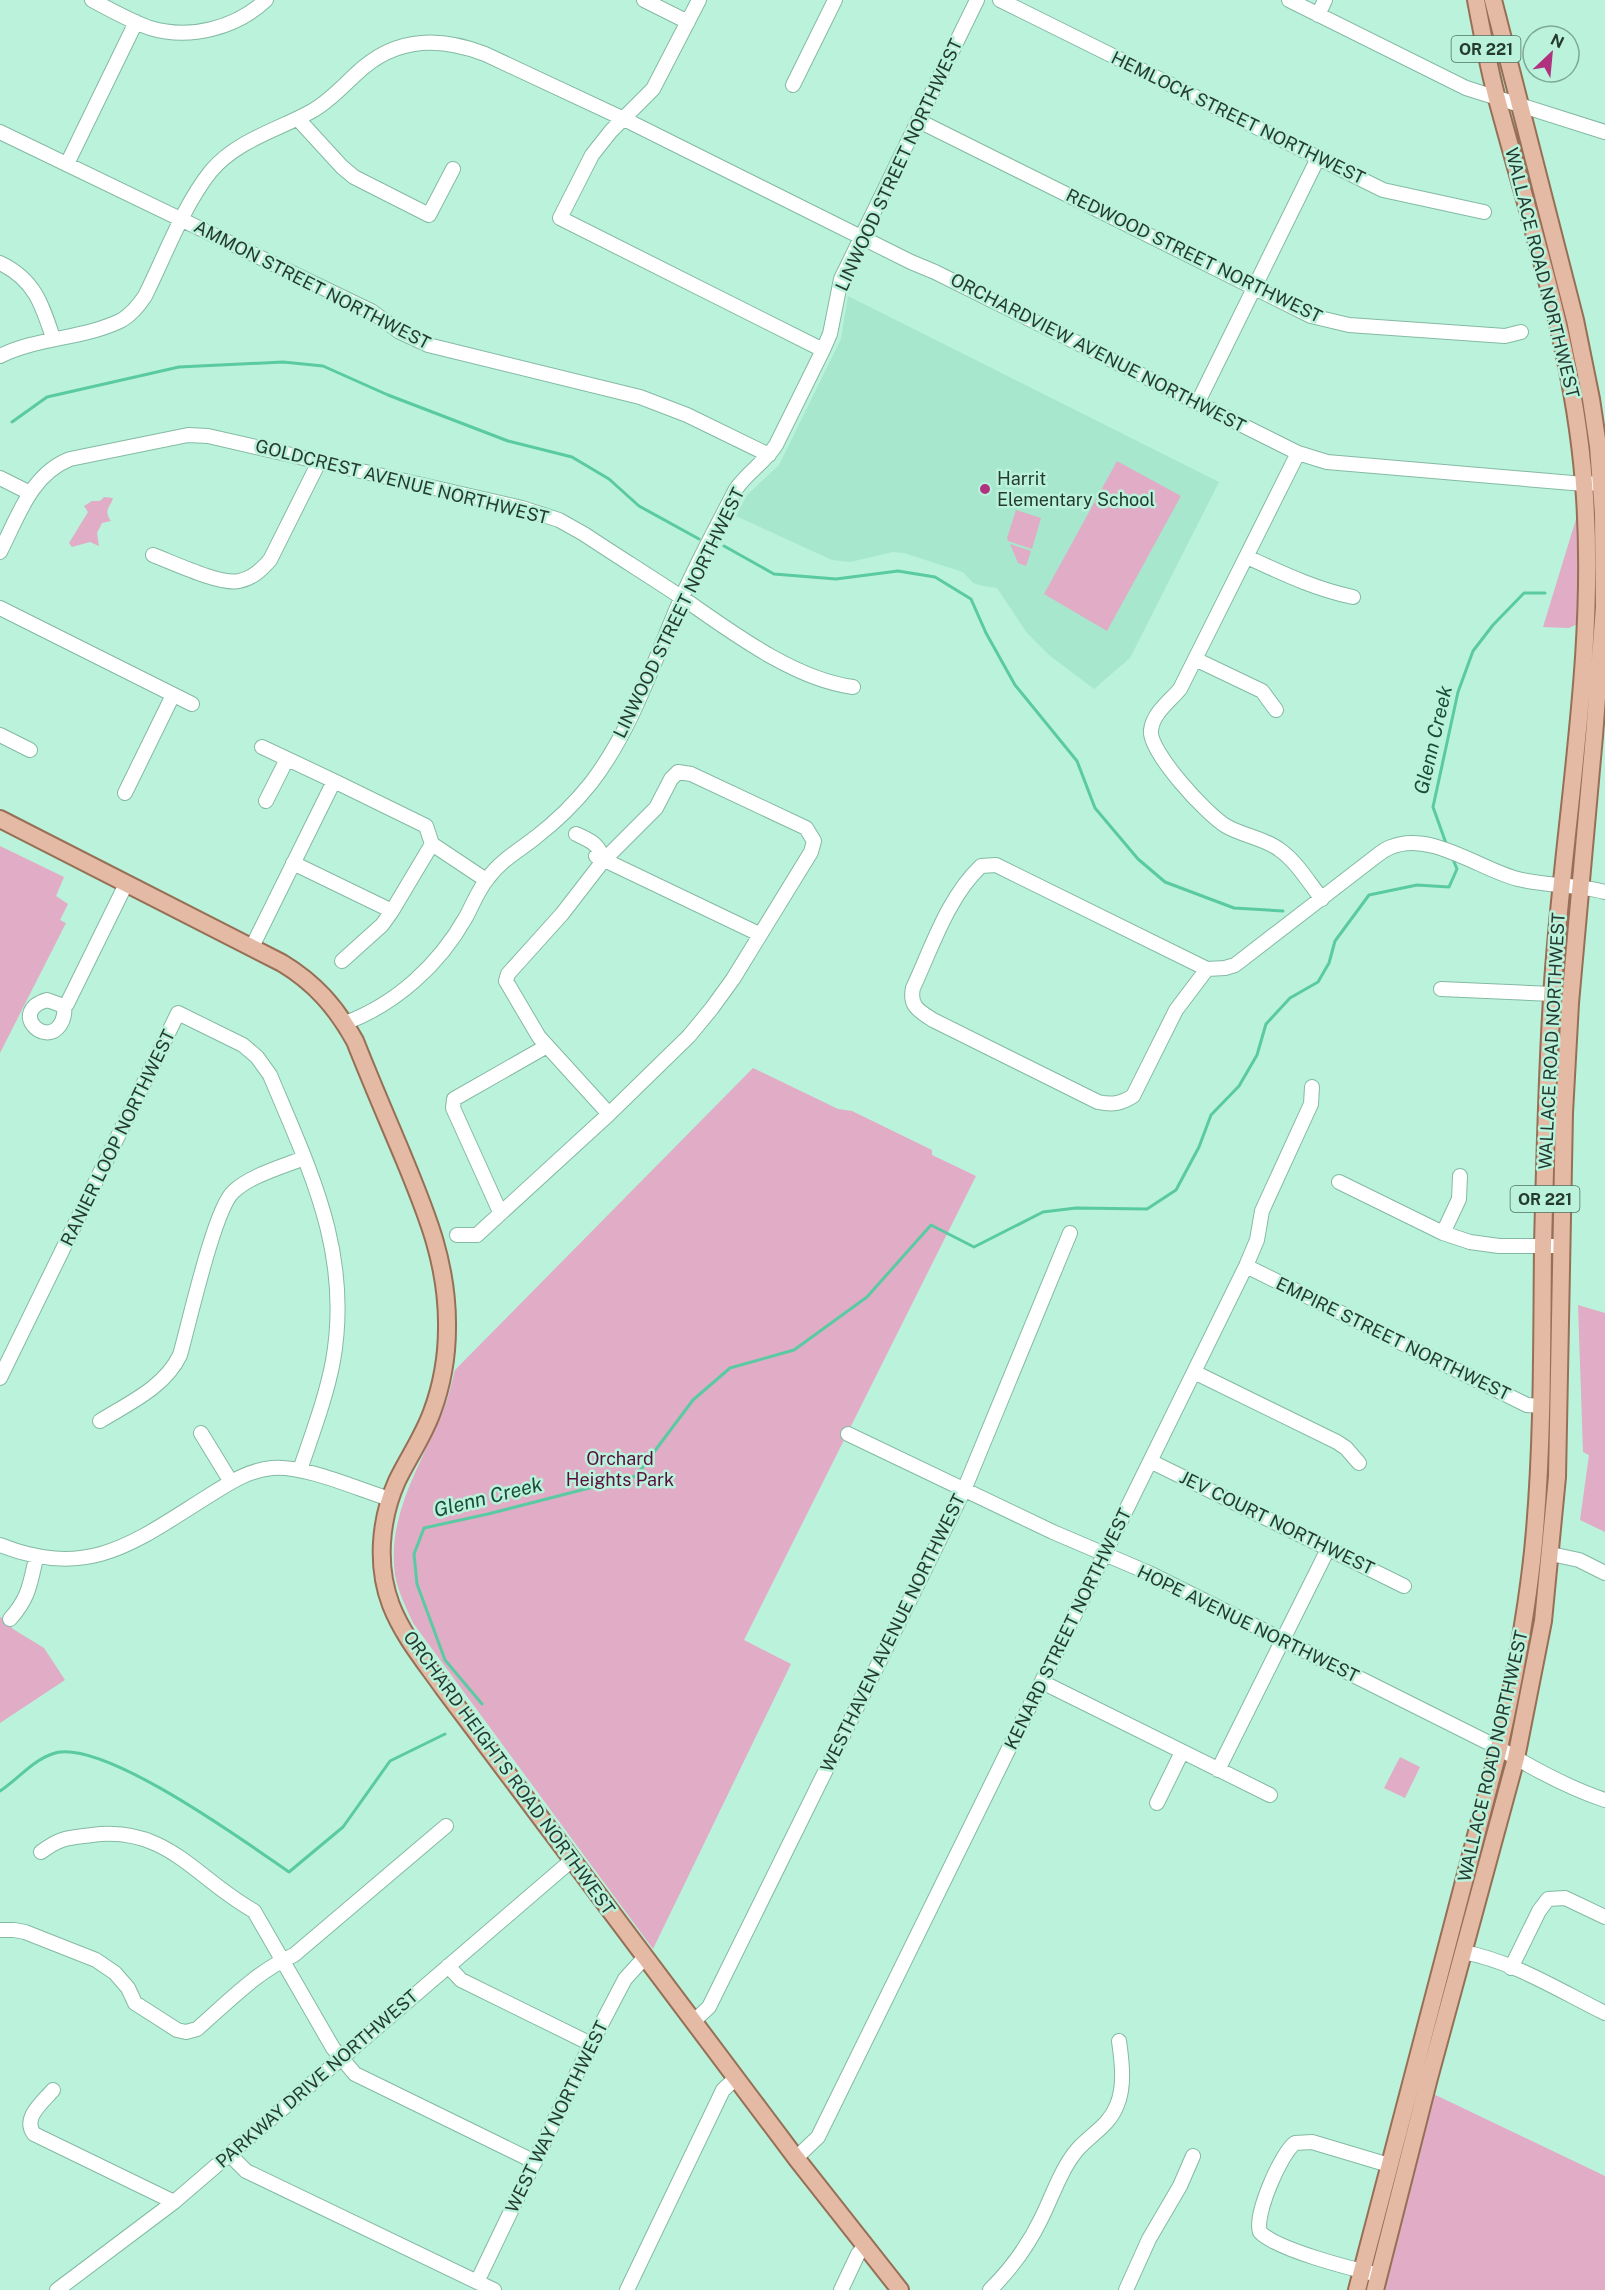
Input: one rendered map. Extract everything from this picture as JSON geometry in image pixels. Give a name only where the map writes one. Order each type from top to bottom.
[{"type":"main road","name":"WALLACE ROAD NORTHWEST","points":[[1357,2290],[1499,1748],[1515,1679],[1530,1579],[1536,1524],[1542,1406],[1547,1107],[1552,994],[1577,734],[1586,606],[1584,484],[1571,386],[1529,212],[1497,98],[1476,0]]},
{"type":"main road","name":"WALLACE ROAD NORTHWEST","points":[[1377,2283],[1424,2097],[1516,1758],[1543,1621],[1551,1554],[1559,1413],[1564,1113],[1570,1003],[1603,618],[1604,557],[1601,483],[1591,399],[1578,336],[1493,0]]},
{"type":"main road","name":"ORCHARD HEIGHTS ROAD NORTHWEST","points":[[0,819],[282,963],[310,982],[334,1007],[345,1023],[418,1194],[436,1243],[446,1296],[447,1328],[441,1383],[432,1413],[390,1499],[384,1526],[382,1558],[386,1588],[397,1618],[405,1634],[444,1689],[796,2158],[900,2290]]},
{"type":"main road","points":[[1424,2097],[1425,2063],[1438,2010],[1431,2003]]},
{"type":"street","points":[[92,0],[136,22],[165,31],[188,32],[235,22],[254,11],[266,0]]},
{"type":"street","points":[[644,0],[688,22]]},
{"type":"street","points":[[699,0],[653,89],[610,131],[592,155],[560,218],[823,350]]},
{"type":"street","points":[[793,85],[835,0]]},
{"type":"street","name":"LINWOOD STREET NORTHWEST","points":[[345,1023],[383,1005],[434,963],[466,917],[486,880],[500,864],[559,818],[592,782],[619,738],[657,659],[682,598],[736,489],[744,478],[769,455],[823,350],[830,334],[841,279],[977,0]]},
{"type":"street","name":"HEMLOCK STREET NORTHWEST","points":[[1000,0],[1383,190],[1484,212]]},
{"type":"street","points":[[1288,0],[1448,80],[1605,132]]},
{"type":"street","points":[[1318,15],[1325,0]]},
{"type":"street","points":[[68,164],[136,22]]},
{"type":"street","name":"ORCHARDVIEW AVENUE NORTHWEST","points":[[0,356],[52,338],[123,319],[146,297],[195,194],[224,157],[247,141],[298,119],[316,108],[366,65],[385,53],[424,43],[446,42],[485,54],[624,119],[1298,453],[1327,462],[1584,484],[1601,483]]},
{"type":"street","points":[[298,119],[354,177],[429,215],[453,169]]},
{"type":"street","name":"REDWOOD STREET NORTHWEST","points":[[918,121],[1311,316],[1340,324],[1505,336],[1521,332]]},
{"type":"street","name":"AMMON STREET NORTHWEST","points":[[0,132],[371,311],[400,332],[428,345],[648,400],[687,415],[769,455]]},
{"type":"street","points":[[1198,402],[1318,158]]},
{"type":"street","points":[[0,263],[24,278],[32,288],[43,306],[52,338]]},
{"type":"street","name":"GOLDCREST AVENUE NORTHWEST","points":[[0,552],[30,493],[41,477],[55,465],[70,459],[188,435],[208,436],[522,508],[559,520],[584,534],[730,631],[778,659],[834,685],[853,687]]},
{"type":"street","points":[[1298,453],[1196,659],[1180,689],[1154,721],[1151,731],[1158,752],[1214,818],[1228,827],[1280,849],[1322,898]]},
{"type":"street","points":[[153,555],[222,580],[238,581],[260,572],[270,560],[320,462]]},
{"type":"street","points":[[0,478],[30,493]]},
{"type":"street","points":[[1247,556],[1300,581],[1326,591],[1353,597]]},
{"type":"street","points":[[0,608],[192,704]]},
{"type":"street","points":[[1196,659],[1262,691],[1276,710]]},
{"type":"street","points":[[125,793],[173,695]]},
{"type":"street","points":[[0,735],[30,750]]},
{"type":"street","points":[[262,747],[426,826],[432,844],[486,880]]},
{"type":"street","points":[[266,801],[287,759]]},
{"type":"street","points":[[436,1243],[473,1226],[487,1226],[609,1114],[701,1022],[733,979],[815,845],[812,835],[806,828],[691,774],[678,772],[671,779],[656,808],[603,861],[562,914],[508,974],[506,981],[547,1046],[609,1114]]},
{"type":"street","points":[[252,947],[334,781]]},
{"type":"street","points":[[559,818],[588,849],[603,861],[759,934]]},
{"type":"street","points":[[342,961],[381,926],[432,844]]},
{"type":"street","points":[[1207,969],[1176,1010],[1133,1096],[1112,1105],[1098,1102],[933,1020],[915,1007],[911,997],[913,988],[957,895],[967,879],[981,866],[996,865],[1207,969],[1235,965],[1375,856],[1392,846],[1409,844],[1437,848],[1460,855],[1516,879],[1579,886],[1605,892]]},
{"type":"street","points":[[293,863],[392,911]]},
{"type":"street","points":[[64,1006],[126,884]]},
{"type":"street","points":[[1441,989],[1552,994]]},
{"type":"street","name":"RANIER LOOP NORTHWEST","points":[[0,1378],[178,1013],[243,1045],[257,1057],[270,1075],[323,1204],[336,1264],[338,1317],[327,1390],[300,1470]]},
{"type":"street","points":[[500,1212],[453,1108],[454,1099],[547,1046]]},
{"type":"street","name":"KENARD STREET NORTHWEST","points":[[796,2158],[818,2137],[1246,1266],[1257,1240],[1262,1211],[1311,1104],[1312,1086]]},
{"type":"street","points":[[100,1421],[164,1380],[174,1367],[180,1355],[219,1217],[231,1194],[243,1184],[304,1158]]},
{"type":"street","points":[[1443,1233],[1459,1198],[1460,1176]]},
{"type":"street","points":[[1339,1182],[1443,1233],[1470,1242],[1499,1246],[1562,1246]]},
{"type":"street","name":"WESTHAVEN AVENUE NORTHWEST","points":[[694,2021],[709,2007],[964,1490],[1070,1233]]},
{"type":"street","name":"EMPIRE STREET NORTHWEST","points":[[1246,1266],[1527,1405],[1542,1406]]},
{"type":"street","points":[[1194,1372],[1337,1442],[1346,1448],[1359,1463]]},
{"type":"street","points":[[201,1433],[231,1482]]},
{"type":"street","name":"HOPE AVENUE NORTHWEST","points":[[848,1434],[1104,1556],[1149,1574],[1499,1748],[1586,1794],[1605,1800]]},
{"type":"street","name":"JEV COURT NORTHWEST","points":[[1150,1461],[1404,1586]]},
{"type":"street","points":[[0,1545],[36,1558],[71,1560],[96,1557],[133,1544],[231,1482],[251,1472],[270,1468],[300,1470],[390,1499]]},
{"type":"street","points":[[1218,1770],[1328,1549]]},
{"type":"street","points":[[1551,1554],[1579,1560],[1605,1573]]},
{"type":"street","points":[[10,1618],[25,1599],[36,1558]]},
{"type":"street","points":[[1042,1682],[1270,1795]]},
{"type":"street","points":[[1157,1803],[1182,1752]]},
{"type":"street","points":[[0,1930],[25,1932],[96,1960],[115,1973],[128,1988],[135,2003],[177,2030],[186,2032],[197,2029],[255,1979],[294,1955],[336,1922],[446,1827]]},
{"type":"street","points":[[41,1852],[58,1839],[110,1832],[125,1834],[163,1846],[176,1853],[235,1901],[254,1911],[333,2048],[355,2074],[535,2162]]},
{"type":"street","name":"PARKWAY DRIVE NORTHWEST","points":[[57,2290],[174,2202],[572,1860]]},
{"type":"street","points":[[1511,1968],[1539,1911],[1548,1899],[1565,1898],[1605,1917]]},
{"type":"street","points":[[1463,1952],[1479,1955],[1511,1968],[1605,2013]]},
{"type":"street","name":"WEST WAY NORTHWEST","points":[[477,2282],[591,2044],[625,1979],[645,1957]]},
{"type":"street","points":[[448,1966],[461,1980],[591,2044]]},
{"type":"street","points":[[990,2290],[1006,2273],[1032,2237],[1068,2163],[1078,2149],[1104,2127],[1115,2111],[1121,2093],[1122,2079],[1119,2041]]},
{"type":"street","points":[[627,2290],[723,2090],[736,2078]]},
{"type":"street","points":[[52,2090],[30,2118],[30,2128],[34,2134],[174,2202]]},
{"type":"street","points":[[1377,2283],[1362,2271],[1271,2241],[1260,2232],[1259,2218],[1286,2152],[1295,2143],[1312,2142],[1389,2164]]},
{"type":"street","points":[[230,2155],[246,2171],[494,2290]]},
{"type":"street","points":[[1126,2290],[1145,2247],[1180,2186],[1193,2156]]},
{"type":"street","points":[[841,2290],[858,2254],[865,2246]]},
{"type":"shaded area","name":"Harrit Elementary School","points":[[848,296],[1219,482],[1130,658],[1094,689],[1049,655],[1027,633],[997,588],[973,583],[963,572],[904,553],[893,552],[850,562],[832,560],[736,516],[747,495],[779,465],[841,339]]},
{"type":"green space","points":[[1117,461],[1181,496],[1107,631],[1044,594]]},
{"type":"green space","points":[[1584,493],[1605,494],[1605,611],[1569,628],[1543,627]]},
{"type":"green space","points":[[104,497],[113,498],[107,512],[111,521],[102,523],[97,533],[99,546],[90,542],[72,547],[69,543],[88,512],[84,506],[92,501],[100,501]]},
{"type":"green space","points":[[1016,510],[1041,518],[1032,549],[1008,541]]},
{"type":"green space","points":[[1010,544],[1031,551],[1026,566],[1018,563]]},
{"type":"green space","points":[[0,846],[64,877],[56,896],[68,904],[60,920],[66,923],[0,1053]]},
{"type":"green space","name":"Orchard Heights Park","points":[[753,1068],[838,1109],[852,1111],[932,1150],[932,1155],[976,1176],[744,1640],[791,1664],[653,1949],[413,1623],[395,1575],[396,1533],[406,1494],[442,1412],[455,1370]]},
{"type":"green space","points":[[1578,1305],[1605,1313],[1605,1532],[1580,1520],[1589,1455],[1583,1452]]},
{"type":"green space","points":[[0,1617],[7,1621],[13,1629],[44,1648],[65,1680],[0,1723]]},
{"type":"green space","points":[[1400,1757],[1420,1767],[1405,1798],[1384,1788]]},
{"type":"green space","points":[[1423,2089],[1605,2176],[1605,2290],[1376,2290]]},
{"type":"waterway","points":[[12,422],[47,397],[179,367],[283,362],[323,366],[388,395],[508,441],[572,457],[609,479],[639,506],[699,539]]},
{"type":"waterway","points":[[724,546],[774,574],[836,579],[898,571],[935,577],[971,599],[986,633],[1015,685],[1077,761],[1095,808],[1138,859],[1165,882],[1234,908],[1283,911]]},
{"type":"waterway","name":"Glenn Creek","points":[[1447,846],[1433,807],[1458,692],[1473,651],[1493,625],[1524,593],[1545,593]]},
{"type":"waterway","name":"Glenn Creek","points":[[482,1704],[445,1660],[417,1584],[414,1554],[424,1528],[636,1476],[693,1400],[730,1368],[794,1350],[867,1297],[931,1225],[974,1247],[1043,1212],[1076,1208],[1147,1209],[1176,1190],[1199,1147],[1211,1115],[1239,1086],[1257,1055],[1266,1024],[1290,998],[1318,982],[1329,963],[1335,941],[1369,895],[1417,885],[1449,887],[1457,869],[1452,857]]},
{"type":"waterway","name":"Glenn Creek","points":[[0,1791],[38,1761],[52,1754],[74,1752],[103,1760],[173,1795],[289,1872],[343,1827],[390,1761],[445,1734]]},
{"type":"place","name":"Harrit Elementary School","points":[[985,489]]}]
